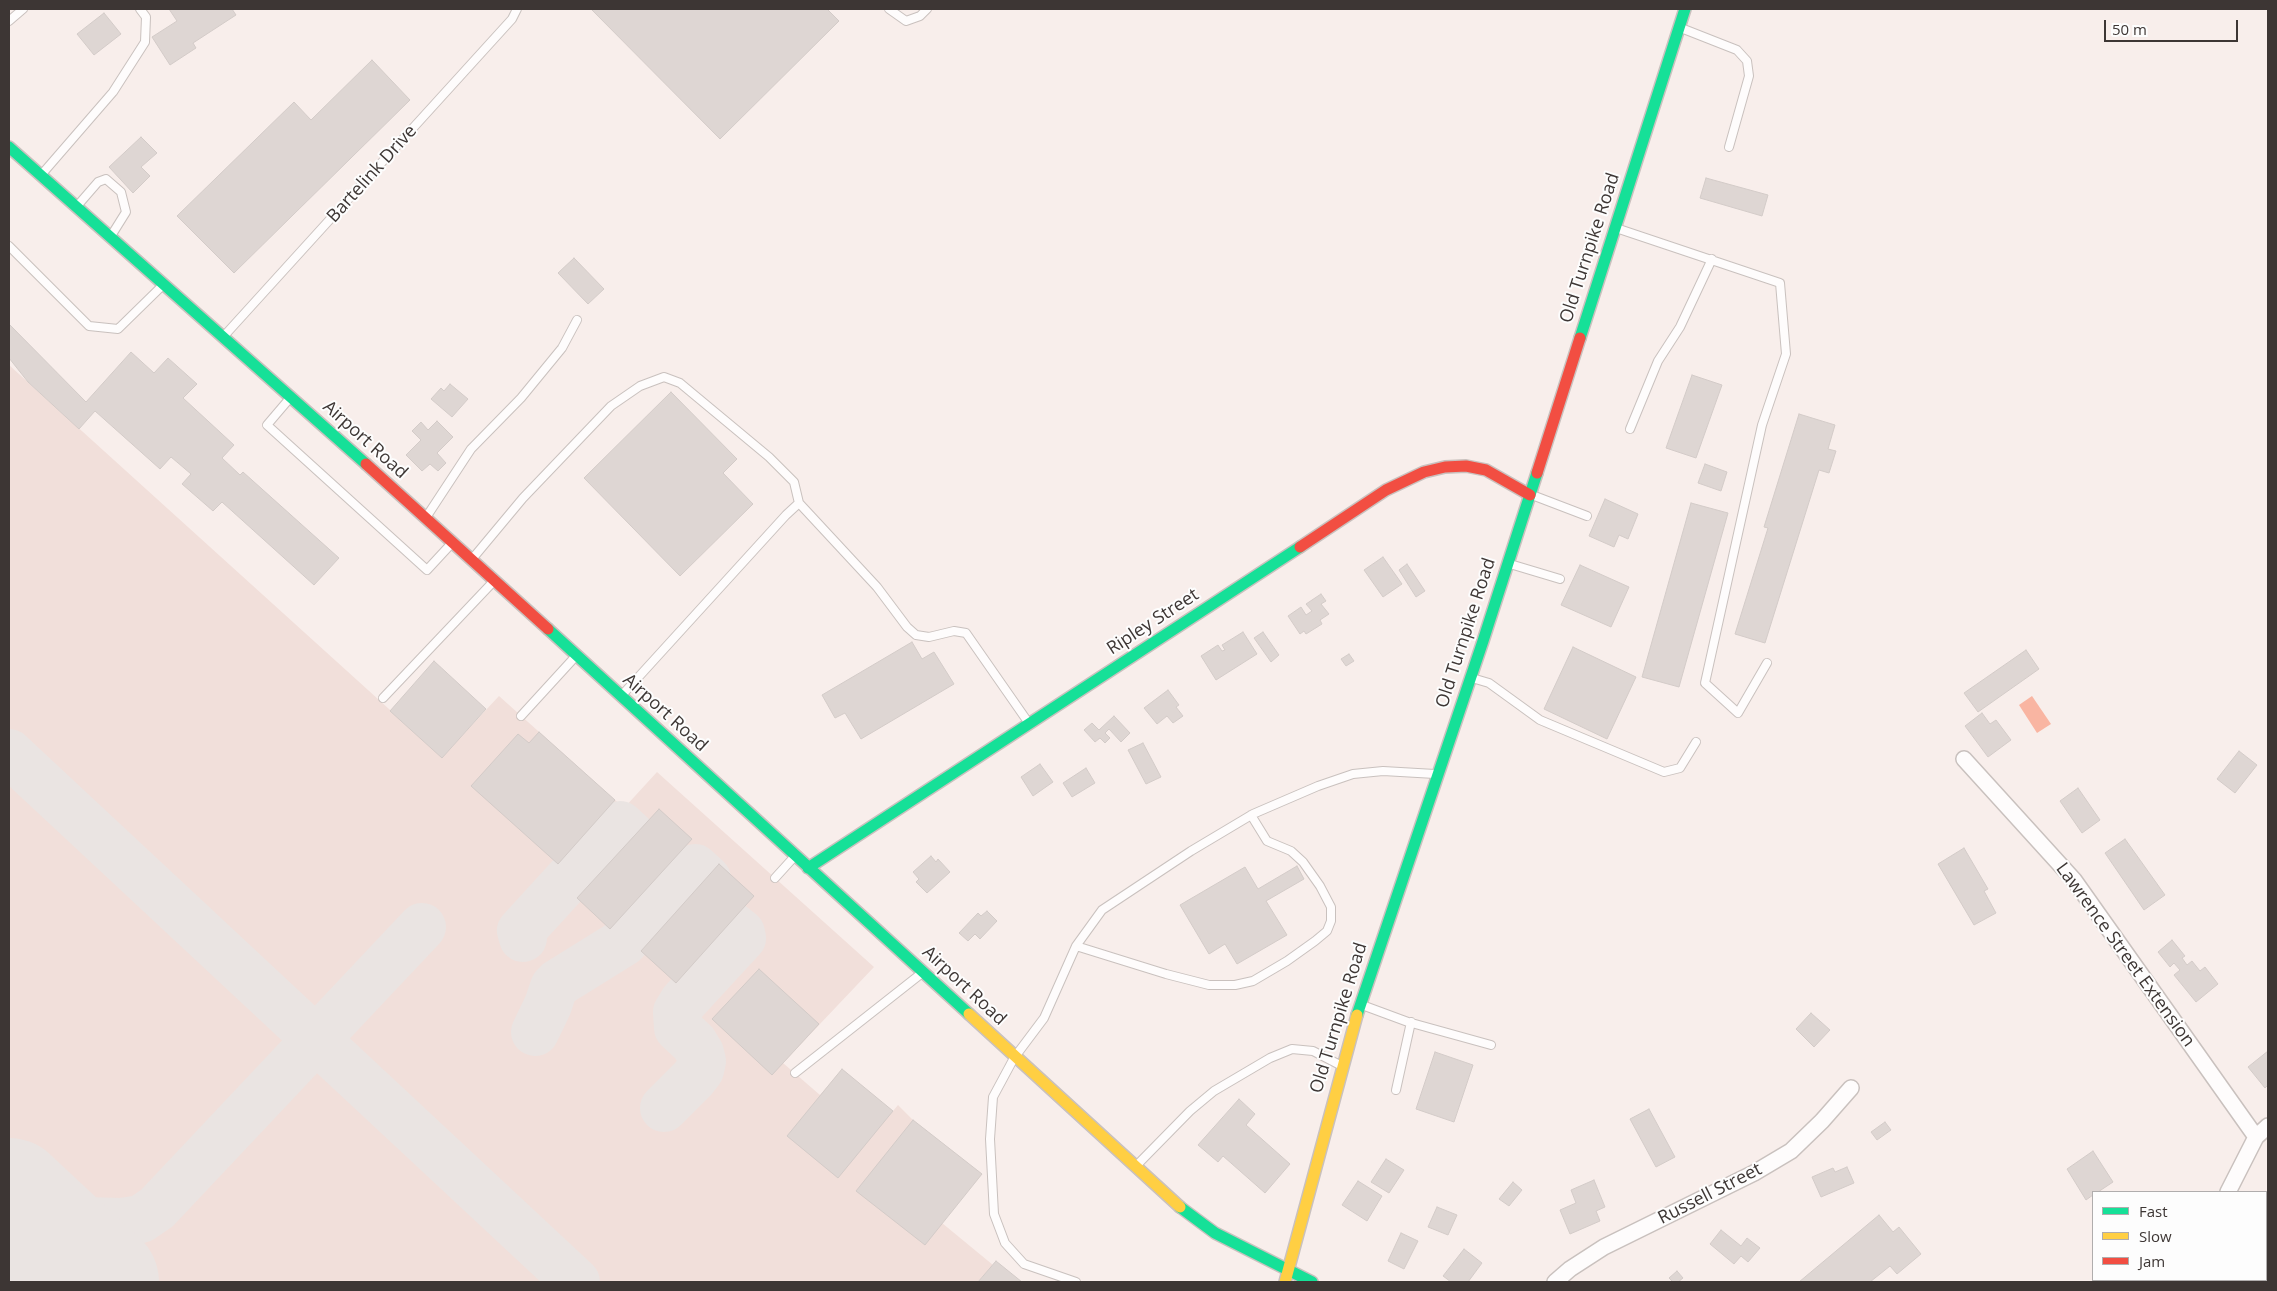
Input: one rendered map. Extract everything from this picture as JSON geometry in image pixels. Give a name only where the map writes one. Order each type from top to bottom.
[{"type":"street","name":"Old Turnpike Road","points":[[1285,1282],[1360,1004],[1508,564],[1684,9]]},
{"type":"street","name":"Airport Road","points":[[9,147],[224,336],[426,518],[924,972],[1014,1058],[1181,1208],[1215,1233],[1312,1282]]},
{"type":"street","name":"Ripley Street","points":[[808,868],[1386,490],[1424,472],[1445,467],[1466,466],[1486,470],[1530,495]]},
{"type":"street","name":"Lawrence Street Extension","points":[[1964,759],[2074,880],[2256,1137]]},
{"type":"street","name":"Russell Street","points":[[1555,1282],[1570,1269],[1604,1247],[1754,1173],[1790,1151],[1822,1121],[1851,1088]]},
{"type":"street","points":[[2229,1191],[2256,1137],[2268,1126]]},
{"type":"lane","points":[[9,21],[23,9]]},
{"type":"lane","points":[[41,175],[113,92],[145,42],[146,16],[140,9]]},
{"type":"lane","name":"Bartelink Drive","points":[[224,336],[512,19],[517,9]]},
{"type":"lane","points":[[889,9],[906,21],[920,16],[927,9]]},
{"type":"lane","points":[[1679,28],[1737,50],[1747,61],[1749,76],[1729,147]]},
{"type":"lane","points":[[77,206],[98,182],[106,179],[121,192],[126,212],[111,236]]},
{"type":"lane","points":[[1614,228],[1780,283],[1786,354],[1762,425],[1705,683],[1738,713],[1767,664]]},
{"type":"lane","points":[[9,246],[89,326],[118,329],[165,284]]},
{"type":"lane","points":[[1630,430],[1658,361],[1680,327],[1712,259]]},
{"type":"lane","points":[[426,518],[471,449],[521,398],[562,348],[576,320]]},
{"type":"lane","points":[[471,560],[523,498],[611,406],[640,386],[664,377],[680,383],[769,458],[794,482],[799,503],[877,587],[907,627],[916,635],[929,637],[954,631],[966,634],[1029,723]]},
{"type":"lane","points":[[292,397],[267,425],[420,564],[427,570],[452,542]]},
{"type":"lane","points":[[1530,495],[1587,516]]},
{"type":"lane","points":[[621,696],[799,503]]},
{"type":"lane","points":[[1508,564],[1560,579]]},
{"type":"lane","points":[[383,698],[494,581]]},
{"type":"lane","points":[[521,716],[576,656]]},
{"type":"lane","points":[[1470,677],[1489,683],[1540,720],[1664,772],[1680,768],[1696,742]]},
{"type":"lane","points":[[1076,1282],[1024,1264],[1005,1243],[994,1214],[990,1139],[993,1097],[1014,1058],[1044,1018],[1076,946],[1102,910],[1190,851],[1251,815],[1318,786],[1353,774],[1383,771],[1437,774]]},
{"type":"lane","points":[[1076,946],[1201,983],[1235,985],[1253,982],[1315,941],[1327,931],[1331,921],[1331,907],[1320,886],[1303,862],[1291,851],[1267,841],[1251,815]]},
{"type":"lane","points":[[775,878],[795,856]]},
{"type":"lane","points":[[795,1074],[924,972]]},
{"type":"lane","points":[[1360,1004],[1411,1022],[1491,1045]]},
{"type":"lane","points":[[1396,1090],[1411,1022]]},
{"type":"lane","points":[[1135,1167],[1190,1111],[1214,1091],[1270,1058],[1292,1049],[1313,1051],[1342,1066]]},
{"type":"shaded area","points":[[9,365],[442,757],[499,696],[624,808],[657,772],[874,967],[783,1063],[820,1095],[842,1069],[893,1111],[898,1105],[913,1120],[982,1174],[942,1223],[993,1265],[978,1282],[9,1282]]},
{"type":"shaded area","points":[[2032,696],[2051,724],[2037,733],[2019,705]]},
{"type":"building","points":[[169,9],[232,9],[236,15],[193,43],[196,48],[170,65],[152,37],[177,21]]},
{"type":"building","points":[[591,9],[827,9],[839,21],[720,139]]},
{"type":"building","points":[[104,13],[121,34],[94,55],[77,34]]},
{"type":"building","points":[[372,60],[410,100],[234,273],[177,216],[294,102],[311,120]]},
{"type":"building","points":[[141,137],[157,153],[141,167],[150,176],[133,193],[109,167]]},
{"type":"building","points":[[1706,178],[1768,195],[1762,216],[1700,198]]},
{"type":"building","points":[[574,258],[604,289],[588,304],[558,273]]},
{"type":"building","points":[[9,324],[86,402],[131,352],[154,373],[168,358],[197,384],[183,398],[234,445],[222,458],[240,475],[243,472],[339,558],[314,585],[222,502],[213,511],[182,484],[191,474],[171,457],[160,469],[95,411],[79,429],[28,382],[9,358]]},
{"type":"building","points":[[1692,375],[1722,385],[1696,458],[1666,448]]},
{"type":"building","points":[[450,384],[468,399],[452,417],[431,399],[441,388],[444,391]]},
{"type":"building","points":[[671,392],[737,459],[723,473],[753,504],[680,576],[584,478]]},
{"type":"building","points":[[1799,414],[1835,425],[1828,449],[1836,451],[1829,473],[1819,470],[1765,643],[1735,634],[1768,528],[1764,527]]},
{"type":"building","points":[[437,421],[453,437],[437,453],[446,463],[438,471],[430,464],[422,471],[406,455],[421,440],[412,431],[421,422],[428,430]]},
{"type":"building","points":[[1705,464],[1727,472],[1721,491],[1698,483]]},
{"type":"building","points":[[1605,499],[1638,514],[1628,539],[1619,535],[1614,547],[1589,536]]},
{"type":"building","points":[[1691,503],[1728,513],[1679,687],[1642,677]]},
{"type":"building","points":[[1383,557],[1402,584],[1383,597],[1364,570]]},
{"type":"building","points":[[1407,564],[1425,591],[1416,597],[1399,570]]},
{"type":"building","points":[[1580,565],[1629,587],[1611,627],[1561,605]]},
{"type":"building","points":[[1321,594],[1326,601],[1321,604],[1329,614],[1320,620],[1322,624],[1306,634],[1304,631],[1300,634],[1288,616],[1301,607],[1306,615],[1312,611],[1306,604]]},
{"type":"building","points":[[1243,632],[1257,654],[1216,680],[1201,656],[1218,645],[1222,651],[1225,650],[1222,645]]},
{"type":"building","points":[[1263,632],[1279,655],[1271,662],[1254,638]]},
{"type":"building","points":[[912,642],[922,659],[934,652],[954,684],[861,739],[845,713],[835,718],[822,695]]},
{"type":"building","points":[[1573,647],[1636,677],[1607,739],[1544,709]]},
{"type":"building","points":[[2026,650],[2039,669],[1978,712],[1964,693]]},
{"type":"building","points":[[1349,654],[1354,661],[1346,666],[1341,659]]},
{"type":"building","points":[[434,661],[486,709],[442,758],[390,711]]},
{"type":"building","points":[[1168,690],[1179,705],[1176,707],[1183,716],[1173,723],[1167,716],[1157,724],[1144,708]]},
{"type":"building","points":[[1982,713],[1990,724],[1996,720],[2011,740],[1988,757],[1965,726]]},
{"type":"building","points":[[1114,716],[1130,733],[1121,742],[1109,729],[1105,733],[1110,738],[1105,743],[1100,738],[1095,742],[1084,730],[1092,723],[1099,730]]},
{"type":"building","points":[[539,732],[615,800],[558,864],[471,786],[518,734],[529,743]]},
{"type":"building","points":[[1143,743],[1161,777],[1146,784],[1128,750]]},
{"type":"building","points":[[2239,751],[2257,765],[2235,793],[2217,779]]},
{"type":"building","points":[[1040,764],[1053,782],[1033,796],[1021,777]]},
{"type":"building","points":[[1086,768],[1095,783],[1072,797],[1063,783]]},
{"type":"building","points":[[2078,788],[2100,820],[2082,833],[2060,801]]},
{"type":"building","points":[[659,809],[692,839],[610,929],[577,898]]},
{"type":"building","points":[[2125,839],[2165,895],[2144,910],[2105,853]]},
{"type":"building","points":[[1964,848],[1988,889],[1984,891],[1996,913],[1974,925],[1938,864]]},
{"type":"building","points":[[931,856],[936,862],[938,859],[950,872],[927,893],[916,882],[919,879],[913,872]]},
{"type":"building","points":[[719,864],[754,896],[676,983],[641,951]]},
{"type":"building","points":[[1297,866],[1304,879],[1266,901],[1287,935],[1237,964],[1225,944],[1209,954],[1180,905],[1245,867],[1258,889]]},
{"type":"building","points":[[987,911],[997,921],[980,939],[975,934],[968,941],[959,933],[978,913],[981,916]]},
{"type":"building","points":[[2172,940],[2185,956],[2182,958],[2187,965],[2192,961],[2200,971],[2205,967],[2218,984],[2196,1002],[2174,975],[2180,970],[2174,963],[2170,967],[2158,952]]},
{"type":"building","points":[[759,969],[819,1024],[772,1075],[712,1019]]},
{"type":"building","points":[[1811,1013],[1830,1030],[1814,1047],[1796,1029]]},
{"type":"building","points":[[2268,1051],[2268,1085],[2265,1088],[2248,1067]]},
{"type":"building","points":[[1435,1052],[1473,1065],[1454,1122],[1416,1109]]},
{"type":"building","points":[[842,1069],[893,1111],[838,1178],[787,1136]]},
{"type":"building","points":[[1239,1099],[1255,1114],[1246,1125],[1290,1164],[1265,1193],[1223,1156],[1218,1162],[1198,1145]]},
{"type":"building","points":[[1649,1109],[1675,1157],[1656,1167],[1630,1119]]},
{"type":"building","points":[[913,1120],[982,1174],[925,1245],[856,1191]]},
{"type":"building","points":[[1885,1122],[1891,1130],[1877,1140],[1871,1132]]},
{"type":"building","points":[[2093,1151],[2113,1182],[2100,1191],[2092,1191],[2092,1196],[2086,1200],[2067,1169]]},
{"type":"building","points":[[1386,1159],[1404,1170],[1389,1193],[1371,1182]]},
{"type":"building","points":[[1847,1167],[1854,1183],[1821,1197],[1812,1177],[1833,1168],[1835,1172]]},
{"type":"building","points":[[1594,1180],[1605,1207],[1596,1211],[1600,1221],[1570,1234],[1560,1210],[1576,1203],[1571,1190]]},
{"type":"building","points":[[1358,1181],[1382,1196],[1367,1221],[1342,1205]]},
{"type":"building","points":[[1513,1182],[1522,1190],[1509,1206],[1499,1199]]},
{"type":"building","points":[[2267,1200],[2268,1201],[2267,1228]]},
{"type":"building","points":[[1437,1207],[1457,1215],[1448,1235],[1428,1227]]},
{"type":"building","points":[[1879,1215],[1893,1232],[1899,1227],[1921,1254],[1897,1274],[1890,1266],[1870,1282],[1799,1282]]},
{"type":"building","points":[[1721,1230],[1741,1246],[1747,1238],[1760,1248],[1748,1262],[1741,1256],[1734,1264],[1710,1244]]},
{"type":"building","points":[[1401,1233],[1418,1241],[1404,1269],[1388,1261]]},
{"type":"building","points":[[1464,1249],[1482,1263],[1468,1282],[1451,1282],[1443,1276]]},
{"type":"building","points":[[996,1261],[1022,1282],[978,1282]]},
{"type":"building","points":[[1677,1271],[1683,1278],[1678,1282],[1673,1282],[1669,1278]]},
{"type":"taxiway","points":[[9,753],[576,1282]]},
{"type":"taxiway","points":[[523,938],[521,931],[616,827],[620,825],[633,837]]},
{"type":"taxiway","points":[[535,1032],[554,987],[558,983],[624,942],[691,869],[695,868],[707,879]]},
{"type":"taxiway","points":[[664,1108],[693,1079],[700,1070],[702,1061],[694,1043],[678,1028],[677,1012],[683,1002],[742,938],[741,933],[731,925]]},
{"type":"taxiway","points":[[9,1189],[57,1215],[82,1221],[122,1222],[141,1219],[157,1208],[422,927]]},
{"type":"runway","points":[[9,1198],[99,1282]]},
{"type":"traffic: fast","points":[[1580,338],[1685,9]]},
{"type":"traffic: fast","points":[[9,147],[366,464]]},
{"type":"traffic: fast","points":[[1357,1015],[1483,641],[1537,473]]},
{"type":"traffic: fast","points":[[808,868],[1300,547]]},
{"type":"traffic: fast","points":[[548,629],[969,1014]]},
{"type":"traffic: fast","points":[[1180,1207],[1215,1233],[1312,1282]]},
{"type":"traffic: slow","points":[[969,1014],[1180,1207]]},
{"type":"traffic: slow","points":[[1285,1282],[1357,1015]]},
{"type":"traffic: jam","points":[[1537,473],[1580,338]]},
{"type":"traffic: jam","points":[[366,464],[548,629]]},
{"type":"traffic: jam","points":[[1300,547],[1386,490],[1424,472],[1445,467],[1466,466],[1486,470],[1530,495]]}]
